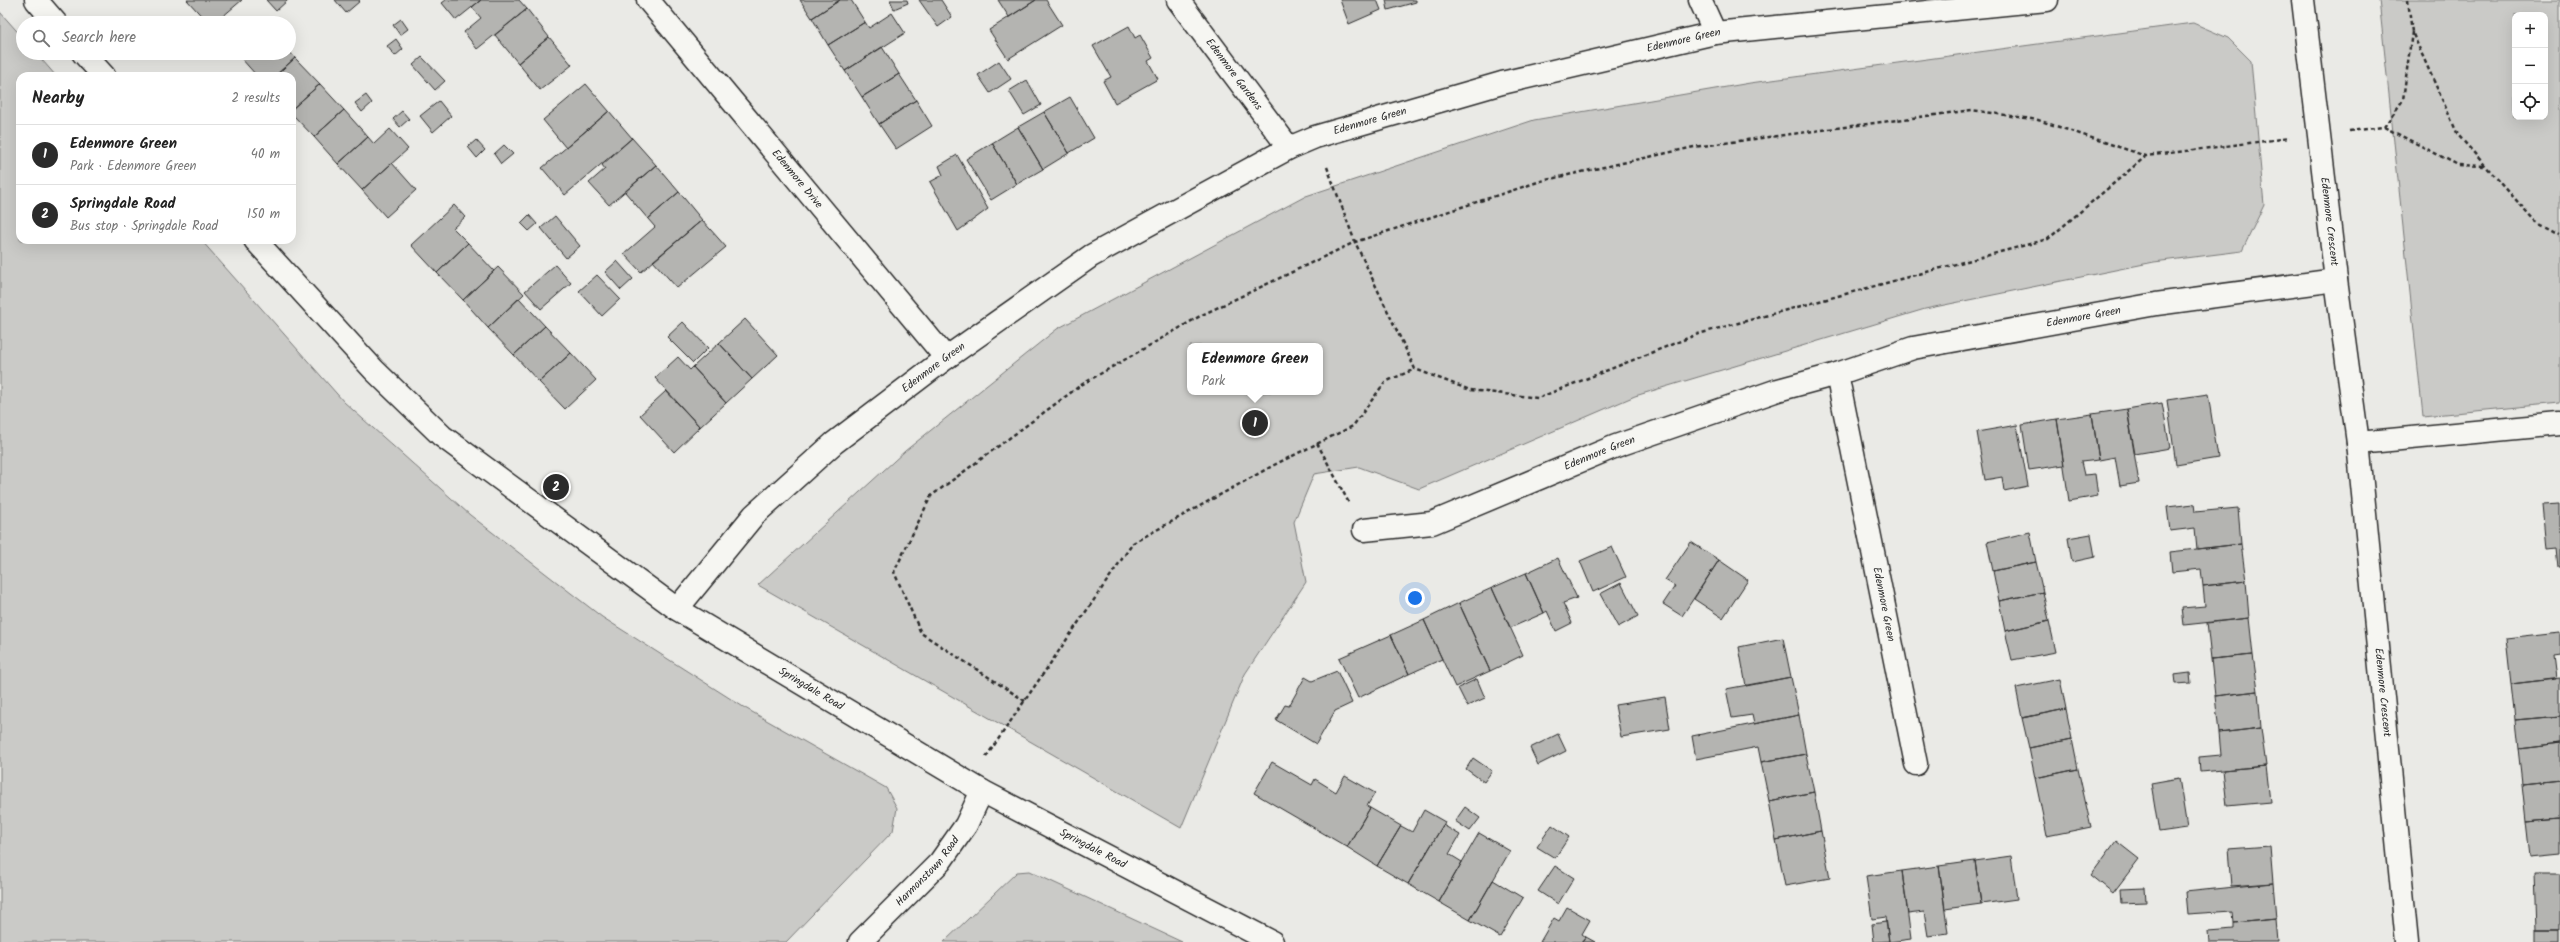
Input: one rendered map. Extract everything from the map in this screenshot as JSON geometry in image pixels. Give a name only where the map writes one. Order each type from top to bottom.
[{"type":"street","points":[[36,0],[50,16]]},
{"type":"street","name":"Edenmore Drive","points":[[648,0],[946,358]]},
{"type":"street","name":"Edenmore Gardens","points":[[1178,0],[1289,148]]},
{"type":"street","points":[[1700,0],[1715,33]]},
{"type":"street","name":"Edenmore Green","points":[[677,610],[754,515],[834,443],[946,358],[1092,256],[1289,148],[1315,137],[1502,83],[1715,33],[2047,0]]},
{"type":"street","name":"Edenmore Crescent","points":[[2303,0],[2336,280],[2358,443],[2407,942]]},
{"type":"street","points":[[89,60],[100,72]]},
{"type":"street","name":"Springdale Road","points":[[259,244],[374,370],[442,436],[677,610],[975,787],[1272,942]]},
{"type":"street","name":"Edenmore Green","points":[[1364,530],[1432,523],[1616,446],[1778,390],[1836,374],[1913,348],[2156,304],[2336,280]]},
{"type":"street","name":"Edenmore Green","points":[[1836,374],[1916,764]]},
{"type":"street","points":[[2358,443],[2560,424]]},
{"type":"street","name":"Harmonstown Road","points":[[860,942],[940,862],[966,825],[975,787]]},
{"type":"path","points":[[2384,127],[2403,100],[2412,32],[2408,0]]},
{"type":"path","points":[[2412,32],[2458,135],[2534,220],[2560,234]]},
{"type":"path","points":[[1025,701],[921,633],[894,572],[931,496],[1081,385],[1202,315],[1355,242],[1541,182],[1694,147],[1972,110],[2038,120],[2146,156],[2384,127],[2458,164],[2486,166]]},
{"type":"path","points":[[1315,137],[1355,242],[1415,369],[1470,390],[1538,398],[1698,334],[2048,239],[2146,156]]},
{"type":"path","points":[[975,787],[1025,701],[1133,543],[1317,443],[1353,426],[1385,382],[1415,369]]},
{"type":"path","points":[[1317,443],[1364,530]]},
{"type":"shaded area","points":[[2379,0],[2560,0],[2560,403],[2423,416]]},
{"type":"shaded area","points":[[0,12],[16,30],[16,60],[42,60],[53,72],[16,72],[16,244],[205,244],[344,402],[470,515],[602,617],[745,708],[886,788],[897,808],[893,831],[786,942],[0,942]]},
{"type":"shaded area","points":[[2193,23],[2228,38],[2251,61],[2264,205],[2242,251],[2154,262],[1925,309],[1635,396],[1419,489],[1359,467],[1314,474],[1294,522],[1306,582],[1245,674],[1181,828],[758,585],[905,451],[1057,329],[1306,196],[1534,120],[1750,83]]},
{"type":"shaded area","points":[[1029,871],[1182,942],[944,942],[1017,872]]},
{"type":"building","points":[[187,0],[242,0],[223,16],[202,16]]},
{"type":"building","points":[[266,0],[288,0],[276,11]]},
{"type":"building","points":[[335,0],[359,0],[360,1],[346,13]]},
{"type":"building","points":[[446,0],[481,0],[456,20],[442,3]]},
{"type":"building","points":[[481,0],[519,0],[527,9],[477,49],[464,32],[481,18],[472,7]]},
{"type":"building","points":[[800,0],[840,0],[812,18]]},
{"type":"building","points":[[840,0],[851,0],[865,22],[828,45],[812,18]]},
{"type":"building","points":[[890,0],[907,0],[908,3],[894,9]]},
{"type":"building","points":[[919,0],[941,0],[952,17],[938,27]]},
{"type":"building","points":[[998,0],[1036,0],[1009,17]]},
{"type":"building","points":[[1036,0],[1046,0],[1062,25],[1008,59],[989,30]]},
{"type":"building","points":[[1340,0],[1377,0],[1381,10],[1349,24]]},
{"type":"building","points":[[1386,0],[1416,0],[1416,2],[1388,10]]},
{"type":"building","points":[[527,9],[549,37],[518,63],[495,35]]},
{"type":"building","points":[[892,13],[905,33],[845,71],[828,45],[865,22],[869,28]]},
{"type":"building","points":[[401,19],[408,29],[400,35],[393,25]]},
{"type":"building","points":[[1129,26],[1135,38],[1140,35],[1153,58],[1148,61],[1158,79],[1115,103],[1103,81],[1111,77],[1093,46]]},
{"type":"building","points":[[549,37],[572,65],[540,90],[518,63]]},
{"type":"building","points":[[396,39],[403,49],[395,56],[387,46]]},
{"type":"building","points":[[882,47],[899,74],[862,97],[845,71]]},
{"type":"building","points":[[422,57],[445,81],[435,90],[413,65]]},
{"type":"building","points":[[296,59],[320,84],[296,105],[296,72],[279,72],[293,60]]},
{"type":"building","points":[[243,60],[293,60],[279,72],[253,72]]},
{"type":"building","points":[[999,61],[1011,79],[990,93],[978,75]]},
{"type":"building","points":[[899,74],[916,100],[879,124],[862,97]]},
{"type":"building","points":[[1027,80],[1041,105],[1024,115],[1009,91]]},
{"type":"building","points":[[320,84],[344,110],[314,137],[296,118],[296,105]]},
{"type":"building","points":[[586,84],[609,111],[566,148],[543,120]]},
{"type":"building","points":[[366,95],[372,103],[362,112],[355,103]]},
{"type":"building","points":[[1070,97],[1094,138],[1069,153],[1044,112]]},
{"type":"building","points":[[916,100],[932,126],[896,149],[879,124]]},
{"type":"building","points":[[439,101],[451,116],[433,132],[420,116]]},
{"type":"building","points":[[344,110],[368,137],[338,164],[314,137]]},
{"type":"building","points":[[402,111],[409,119],[400,127],[393,119]]},
{"type":"building","points":[[609,111],[632,138],[565,195],[542,168]]},
{"type":"building","points":[[1044,112],[1069,153],[1043,169],[1018,127]]},
{"type":"building","points":[[1018,127],[1043,169],[1017,184],[992,143]]},
{"type":"building","points":[[390,129],[408,149],[362,190],[338,164],[368,137],[374,144]]},
{"type":"building","points":[[632,138],[656,165],[609,205],[589,183],[605,169],[602,165]]},
{"type":"building","points":[[476,140],[485,150],[477,158],[468,147]]},
{"type":"building","points":[[992,143],[1017,184],[991,200],[966,159]]},
{"type":"building","points":[[504,145],[513,154],[501,164],[494,154]]},
{"type":"building","points":[[957,155],[988,209],[958,231],[930,182],[943,175],[939,166]]},
{"type":"building","points":[[392,163],[416,190],[386,217],[362,190]]},
{"type":"building","points":[[656,165],[679,192],[648,219],[625,192]]},
{"type":"building","points":[[679,192],[702,220],[641,272],[624,254],[655,227],[648,219]]},
{"type":"building","points":[[454,205],[465,217],[453,228],[468,243],[437,273],[411,245]]},
{"type":"building","points":[[529,215],[537,224],[529,231],[521,223]]},
{"type":"building","points":[[555,216],[580,246],[566,258],[541,228]]},
{"type":"building","points":[[702,220],[726,247],[677,288],[653,261]]},
{"type":"building","points":[[468,243],[494,271],[463,300],[437,273]]},
{"type":"building","points":[[617,261],[633,279],[621,290],[605,272]]},
{"type":"building","points":[[555,265],[571,283],[541,309],[525,291]]},
{"type":"building","points":[[498,267],[524,294],[488,328],[463,300]]},
{"type":"building","points":[[597,275],[620,299],[602,316],[579,291]]},
{"type":"building","points":[[519,298],[545,326],[514,355],[488,328]]},
{"type":"building","points":[[745,319],[778,355],[752,379],[719,343]]},
{"type":"building","points":[[683,322],[708,348],[693,363],[667,337]]},
{"type":"building","points":[[545,326],[571,353],[539,382],[514,355]]},
{"type":"building","points":[[719,343],[752,379],[726,403],[693,367]]},
{"type":"building","points":[[571,353],[596,380],[565,409],[539,382]]},
{"type":"building","points":[[678,357],[690,370],[693,367],[726,403],[700,427],[655,378]]},
{"type":"building","points":[[666,391],[700,427],[674,452],[640,415]]},
{"type":"building","points":[[2208,394],[2218,458],[2176,465],[2167,400]]},
{"type":"building","points":[[2162,403],[2170,448],[2135,454],[2127,409]]},
{"type":"building","points":[[2127,409],[2139,483],[2120,486],[2115,457],[2099,460],[2092,414]]},
{"type":"building","points":[[2092,414],[2099,460],[2081,462],[2084,475],[2095,474],[2098,496],[2069,501],[2057,419]]},
{"type":"building","points":[[2057,419],[2064,465],[2029,470],[2022,425]]},
{"type":"building","points":[[2017,425],[2028,486],[2004,491],[2002,477],[1985,480],[1977,432]]},
{"type":"building","points":[[2194,504],[2195,512],[2238,508],[2241,544],[2197,549],[2195,528],[2170,531],[2167,507]]},
{"type":"building","points":[[2560,504],[2560,567],[2558,567],[2556,548],[2546,549],[2542,505]]},
{"type":"building","points":[[2030,532],[2036,562],[1993,571],[1987,542]]},
{"type":"building","points":[[2091,534],[2095,557],[2072,562],[2068,538]]},
{"type":"building","points":[[1691,542],[1719,560],[1682,616],[1663,604],[1675,586],[1665,580]]},
{"type":"building","points":[[2241,544],[2246,581],[2203,586],[2201,569],[2172,572],[2170,552]]},
{"type":"building","points":[[1612,547],[1626,577],[1593,592],[1580,561]]},
{"type":"building","points":[[1558,558],[1577,598],[1563,603],[1572,623],[1556,631],[1547,611],[1544,613],[1526,573]]},
{"type":"building","points":[[1719,560],[1748,580],[1723,618],[1694,599]]},
{"type":"building","points":[[2036,562],[2043,592],[1999,601],[1993,571]]},
{"type":"building","points":[[1526,573],[1544,613],[1510,628],[1492,588]]},
{"type":"building","points":[[2246,581],[2249,618],[2184,625],[2182,608],[2205,606],[2203,586]]},
{"type":"building","points":[[1621,583],[1638,616],[1618,627],[1600,594]]},
{"type":"building","points":[[1492,588],[1523,655],[1490,671],[1459,603]]},
{"type":"building","points":[[2043,592],[2049,621],[2005,631],[1999,601]]},
{"type":"building","points":[[1459,603],[1490,671],[1455,687],[1424,620]]},
{"type":"building","points":[[2249,618],[2253,655],[2211,659],[2207,623]]},
{"type":"building","points":[[1424,620],[1442,659],[1409,674],[1391,635]]},
{"type":"building","points":[[2049,621],[2056,652],[2012,660],[2005,631]]},
{"type":"building","points":[[2560,632],[2560,653],[2553,654],[2556,679],[2511,684],[2506,638]]},
{"type":"building","points":[[1391,635],[1409,674],[1358,698],[1339,658]]},
{"type":"building","points":[[1783,638],[1791,677],[1746,686],[1739,647]]},
{"type":"building","points":[[2253,655],[2258,691],[2215,696],[2211,659]]},
{"type":"building","points":[[1337,671],[1352,703],[1335,711],[1316,744],[1276,720],[1285,705],[1289,706],[1305,677],[1312,681]]},
{"type":"building","points":[[2190,673],[2191,683],[2175,684],[2174,675]]},
{"type":"building","points":[[1791,677],[1799,715],[1754,724],[1752,715],[1732,718],[1726,689]]},
{"type":"building","points":[[2560,678],[2560,716],[2515,720],[2511,684]]},
{"type":"building","points":[[1477,679],[1485,698],[1467,706],[1458,688]]},
{"type":"building","points":[[2060,679],[2066,709],[2022,718],[2016,688]]},
{"type":"building","points":[[2258,691],[2261,728],[2219,733],[2215,696]]},
{"type":"building","points":[[1665,697],[1670,729],[1621,737],[1615,705]]},
{"type":"building","points":[[2066,709],[2072,739],[2029,748],[2022,718]]},
{"type":"building","points":[[1799,715],[1806,754],[1761,762],[1758,747],[1696,759],[1692,736]]},
{"type":"building","points":[[2560,716],[2560,743],[2518,748],[2515,720]]},
{"type":"building","points":[[2261,728],[2266,766],[2200,772],[2199,757],[2221,755],[2219,733]]},
{"type":"building","points":[[1558,734],[1566,751],[1538,765],[1530,748]]},
{"type":"building","points":[[2072,739],[2078,769],[2035,778],[2029,748]]},
{"type":"building","points":[[2560,743],[2560,780],[2522,784],[2518,748]]},
{"type":"building","points":[[1806,754],[1814,792],[1769,801],[1761,762]]},
{"type":"building","points":[[1473,758],[1492,771],[1484,782],[1466,769]]},
{"type":"building","points":[[1272,762],[1312,785],[1315,779],[1336,792],[1345,776],[1375,793],[1367,806],[1370,808],[1347,847],[1254,793]]},
{"type":"building","points":[[2266,766],[2270,802],[2227,806],[2223,770]]},
{"type":"building","points":[[2078,769],[2091,827],[2047,836],[2035,778]]},
{"type":"building","points":[[2179,778],[2187,828],[2159,832],[2151,783]]},
{"type":"building","points":[[2560,780],[2560,818],[2526,821],[2522,784]]},
{"type":"building","points":[[1814,792],[1821,831],[1776,840],[1769,801]]},
{"type":"building","points":[[1465,807],[1480,818],[1470,831],[1455,821]]},
{"type":"building","points":[[1370,808],[1401,826],[1377,866],[1347,847]]},
{"type":"building","points":[[1424,810],[1445,822],[1408,884],[1377,866],[1401,826],[1412,832]]},
{"type":"building","points":[[2560,818],[2560,854],[2530,857],[2526,821]]},
{"type":"building","points":[[1443,825],[1460,835],[1449,854],[1462,862],[1439,902],[1408,884]]},
{"type":"building","points":[[1552,825],[1569,837],[1555,858],[1537,847]]},
{"type":"building","points":[[1821,831],[1830,878],[1785,886],[1776,840]]},
{"type":"building","points":[[1479,833],[1510,851],[1470,920],[1439,902]]},
{"type":"building","points":[[2116,841],[2139,859],[2113,893],[2091,875]]},
{"type":"building","points":[[2270,846],[2273,883],[2231,886],[2228,849]]},
{"type":"building","points":[[2011,856],[2017,899],[1981,904],[1975,861]]},
{"type":"building","points":[[1975,861],[1981,904],[1945,909],[1939,866]]},
{"type":"building","points":[[1555,866],[1574,878],[1558,904],[1538,891]]},
{"type":"building","points":[[1939,866],[1948,933],[1928,936],[1924,912],[1908,914],[1902,871]]},
{"type":"building","points":[[1902,871],[1911,939],[1889,942],[1886,917],[1872,919],[1866,876]]},
{"type":"building","points":[[2534,874],[2560,874],[2560,930],[2536,930]]},
{"type":"building","points":[[1493,880],[1523,898],[1500,937],[1470,920]]},
{"type":"building","points":[[2273,883],[2276,919],[2234,923],[2233,911],[2187,914],[2185,892]]},
{"type":"building","points":[[2145,888],[2146,902],[2121,903],[2120,889]]},
{"type":"building","points":[[1567,907],[1590,920],[1582,934],[1586,937],[1582,942],[1540,942],[1554,918],[1559,921]]},
{"type":"building","points":[[2276,919],[2278,942],[2209,942],[2208,931],[2234,929],[2234,923]]},
{"type":"building","points":[[1886,922],[1889,941],[1874,942],[1872,924]]},
{"type":"building","points":[[2536,930],[2560,930],[2560,942],[2536,942]]},
{"type":"building","points":[[1586,937],[1595,942],[1582,942]]},
{"type":"place","name":"Edenmore Green","points":[[1255,423]]},
{"type":"place","name":"Springdale Road","points":[[556,487]]}]
